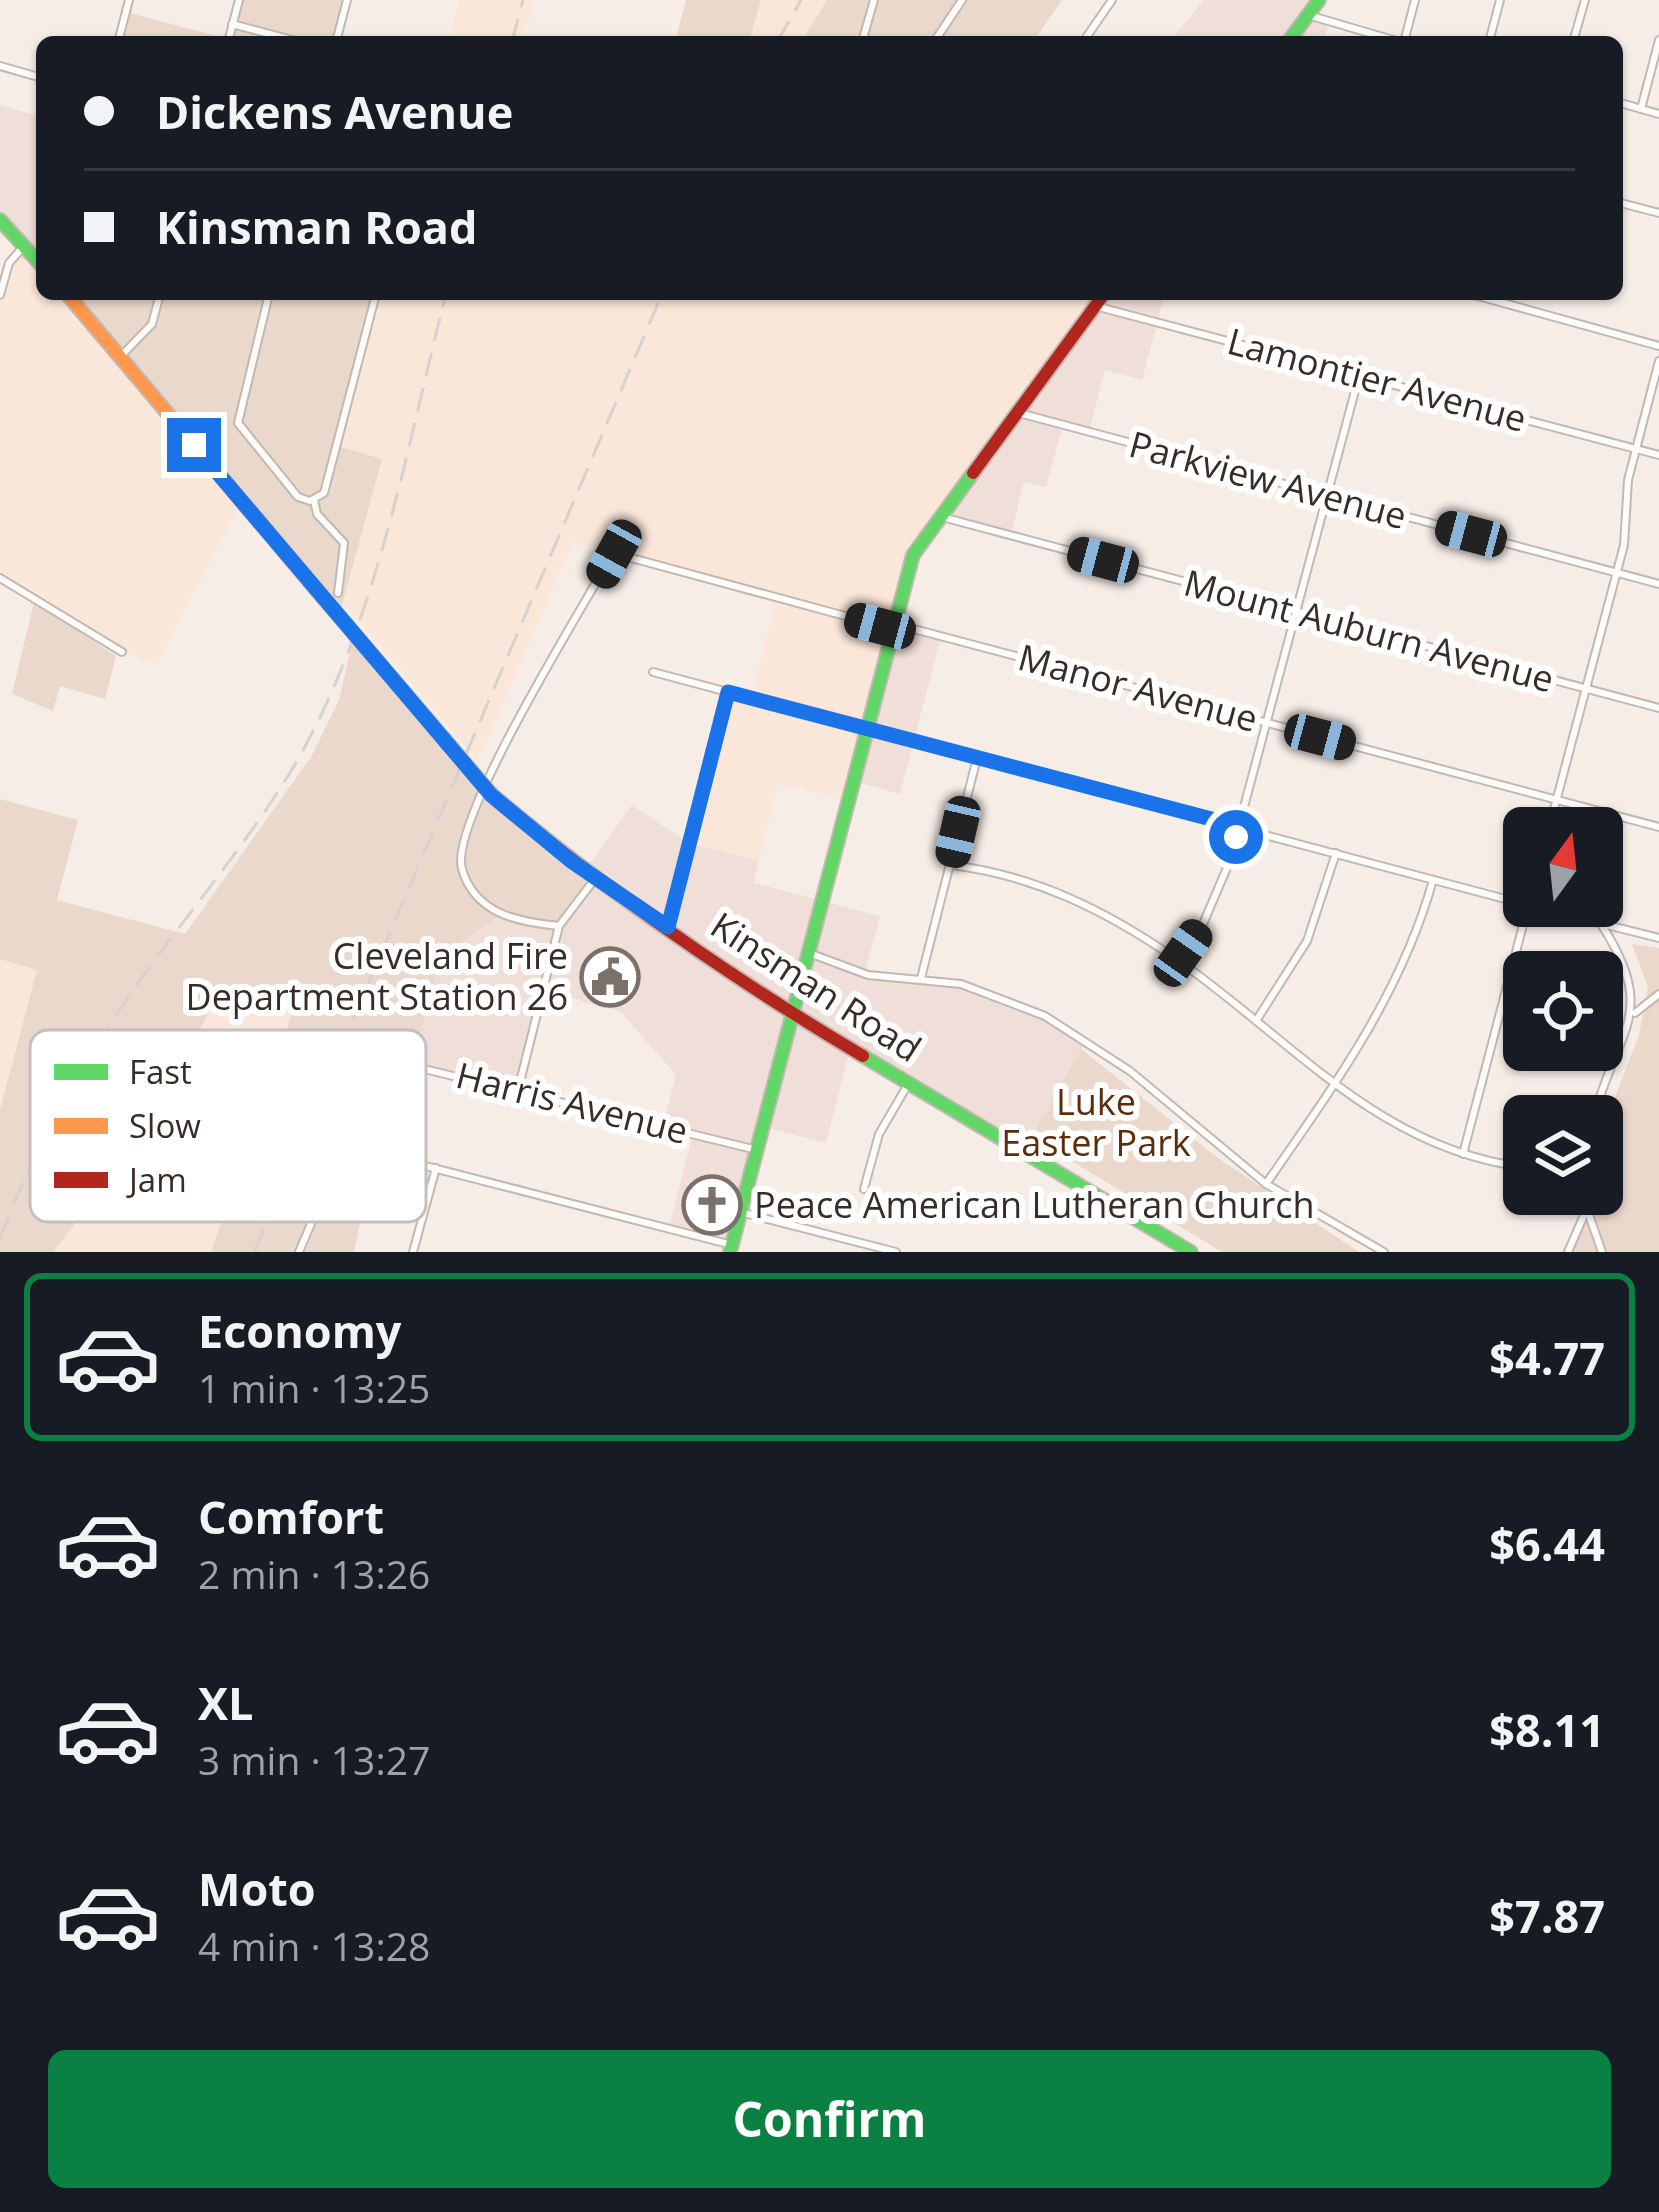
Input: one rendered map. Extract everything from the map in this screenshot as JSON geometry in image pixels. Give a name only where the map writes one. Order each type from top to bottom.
[{"type":"main road","points":[[1292,36],[1319,0]]},
{"type":"main road","points":[[0,220],[36,260]]},
{"type":"main road","name":"Kinsman Road","points":[[72,300],[491,795],[596,878],[792,1014],[1173,1248],[1190,1252]]},
{"type":"main road","points":[[731,1248],[913,556],[1099,300]]},
{"type":"street","points":[[120,36],[129,0]]},
{"type":"street","points":[[229,36],[239,0]]},
{"type":"street","points":[[338,36],[347,0]]},
{"type":"street","points":[[864,36],[874,0]]},
{"type":"street","points":[[938,36],[962,0]]},
{"type":"street","points":[[1087,36],[1112,0]]},
{"type":"street","points":[[1404,36],[1415,0]]},
{"type":"street","points":[[1491,36],[1500,0]]},
{"type":"street","points":[[1576,36],[1585,0]]},
{"type":"street","points":[[1308,15],[1381,36]]},
{"type":"street","points":[[232,24],[277,36]]},
{"type":"street","points":[[1641,109],[1659,40]]},
{"type":"street","points":[[0,66],[36,76]]},
{"type":"street","points":[[1623,104],[1659,114]]},
{"type":"street","points":[[1623,204],[1659,214]]},
{"type":"street","points":[[0,296],[8,263],[24,247]]},
{"type":"street","points":[[120,356],[152,324],[158,300]]},
{"type":"street","points":[[268,300],[238,422],[298,497],[314,500],[325,493],[374,300]]},
{"type":"street","name":"Lamontier Avenue","points":[[1099,300],[1359,376],[1659,455]]},
{"type":"street","points":[[1494,300],[1659,346]]},
{"type":"street","points":[[1554,807],[1617,573],[1636,449],[1659,362]]},
{"type":"street","points":[[1178,960],[1221,888],[1359,376]]},
{"type":"street","name":"Parkview Avenue","points":[[1016,412],[1659,584]]},
{"type":"street","points":[[314,500],[317,514],[344,543],[338,593]]},
{"type":"street","name":"Mount Auburn Avenue","points":[[939,516],[1659,708]]},
{"type":"street","name":"Manor Avenue","points":[[559,926],[514,920],[487,906],[462,869],[461,841],[487,781],[614,554],[1659,827]]},
{"type":"street","points":[[0,578],[122,652]]},
{"type":"street","points":[[652,671],[1503,898]]},
{"type":"street","points":[[668,927],[728,692]]},
{"type":"street","points":[[921,978],[977,758]]},
{"type":"street","points":[[1255,1023],[1306,941],[1336,853]]},
{"type":"street","points":[[951,865],[1017,877],[1061,892],[1178,960],[1334,1087],[1410,1132],[1463,1154],[1503,1163]]},
{"type":"street","points":[[518,1090],[559,926],[596,878]]},
{"type":"street","points":[[1266,1184],[1334,1087],[1405,964],[1432,880]]},
{"type":"street","points":[[1463,1154],[1522,927]]},
{"type":"street","points":[[1602,1095],[1635,1013],[1632,972],[1603,927]]},
{"type":"street","points":[[1613,927],[1659,938]]},
{"type":"street","points":[[809,953],[868,975],[921,978],[1001,995],[1045,1016],[1130,1070],[1266,1184],[1384,1252]]},
{"type":"street","points":[[1635,1013],[1659,994]]},
{"type":"street","name":"Harris Avenue","points":[[426,1069],[757,1150]]},
{"type":"street","points":[[864,1189],[879,1133],[909,1082]]},
{"type":"street","points":[[426,1166],[731,1248]]},
{"type":"street","points":[[426,1205],[436,1168]]},
{"type":"street","points":[[740,1212],[896,1252]]},
{"type":"street","points":[[1568,1252],[1584,1215]]},
{"type":"street","points":[[1590,1215],[1603,1252]]},
{"type":"street","points":[[299,1252],[312,1222]]},
{"type":"street","points":[[413,1252],[421,1222]]},
{"type":"shaded area","points":[[459,0],[534,0],[525,36],[450,36]]},
{"type":"shaded area","points":[[761,0],[827,0],[805,36],[751,36]]},
{"type":"shaded area","points":[[1204,0],[1319,0],[1308,15],[1329,21],[1325,36],[1174,36]]},
{"type":"shaded area","points":[[0,105],[36,115],[36,259],[0,220]]},
{"type":"shaded area","points":[[24,246],[36,259],[36,300],[72,300],[242,501],[156,664],[122,652],[0,578],[0,295],[9,263]]},
{"type":"shaded area","points":[[379,300],[1100,300],[913,555],[848,802],[778,783],[759,860],[690,844],[728,693],[751,698],[777,598],[573,542],[478,761],[342,601],[341,447]]},
{"type":"shaded area","points":[[1100,300],[1163,300],[1142,380],[1105,370],[1089,432],[1063,426],[1046,487],[1024,482],[1011,535],[939,516]]},
{"type":"shaded area","points":[[895,624],[941,636],[900,794],[853,781]]},
{"type":"shaded area","points":[[632,805],[690,844],[759,860],[754,883],[880,916],[865,972],[1001,995],[1086,1040],[1025,1152],[850,1049],[826,1143],[763,1127],[732,1245],[669,1228],[693,1134],[663,1126],[676,1075],[620,1011],[544,991],[518,1090],[426,1067],[426,1030],[421,1030],[442,955],[501,915],[585,870]]},
{"type":"shaded area","points":[[0,906],[311,1016],[306,1030],[30,1030],[30,1222],[234,1222],[223,1252],[0,1252]]},
{"type":"green space","points":[[239,0],[347,0],[338,36],[229,36]]},
{"type":"green space","points":[[686,0],[761,0],[751,36],[677,36]]},
{"type":"green space","points":[[827,0],[1062,0],[1037,36],[805,36]]},
{"type":"green space","points":[[126,12],[217,36],[120,36]]},
{"type":"green space","points":[[72,300],[379,300],[341,447],[382,459],[339,616]]},
{"type":"green space","points":[[34,602],[116,656],[105,699],[60,686],[53,711],[12,694]]},
{"type":"green space","points":[[354,634],[492,795],[596,877],[559,926],[501,915],[442,955],[421,1030],[286,1030],[293,1010],[226,986],[199,1030],[30,1030],[30,1222],[76,1222],[53,1252],[0,1252],[0,1110],[37,970],[0,959],[0,799],[78,820],[57,900],[185,934],[311,757],[339,700]]},
{"type":"green space","points":[[1632,944],[1659,948],[1659,1252],[1562,1252],[1580,1215],[1623,1215],[1623,1095],[1616,1095],[1639,1035],[1648,987]]},
{"type":"green space","name":"Luke Easter Park","points":[[1081,1049],[1218,1158],[1359,1252],[1222,1252],[1032,1137]]},
{"type":"green space","points":[[221,1222],[312,1222],[299,1252],[211,1252]]},
{"type":"green space","points":[[317,1222],[360,1222],[354,1252],[305,1252]]},
{"type":"railway","points":[[514,36],[523,0]]},
{"type":"railway","points":[[780,36],[801,0]]},
{"type":"railway","points":[[107,1030],[260,818],[325,707],[387,533],[445,300]]},
{"type":"railway","points":[[349,1030],[659,300]]},
{"type":"railway","points":[[0,1239],[30,1169]]},
{"type":"railway","points":[[254,1252],[267,1222]]},
{"type":"traffic: fast","points":[[1292,36],[1319,0]]},
{"type":"traffic: fast","points":[[0,220],[36,259]]},
{"type":"traffic: fast","points":[[730,1252],[913,555],[973,473]]},
{"type":"traffic: fast","points":[[315,588],[492,795]]},
{"type":"traffic: fast","points":[[863,1056],[1191,1252]]},
{"type":"traffic: slow","points":[[72,300],[315,588]]},
{"type":"traffic: jam","points":[[973,473],[1100,300]]},
{"type":"traffic: jam","points":[[492,795],[672,933],[863,1056]]},
{"type":"place","name":"Cleveland Fire Department Station 26","points":[[610,977]]},
{"type":"place","name":"Peace American Lutheran Church","points":[[712,1205]]},
{"type":"route","points":[[194,445],[491,795],[571,861],[668,927],[728,692],[1238,826],[1236,837]]}]
